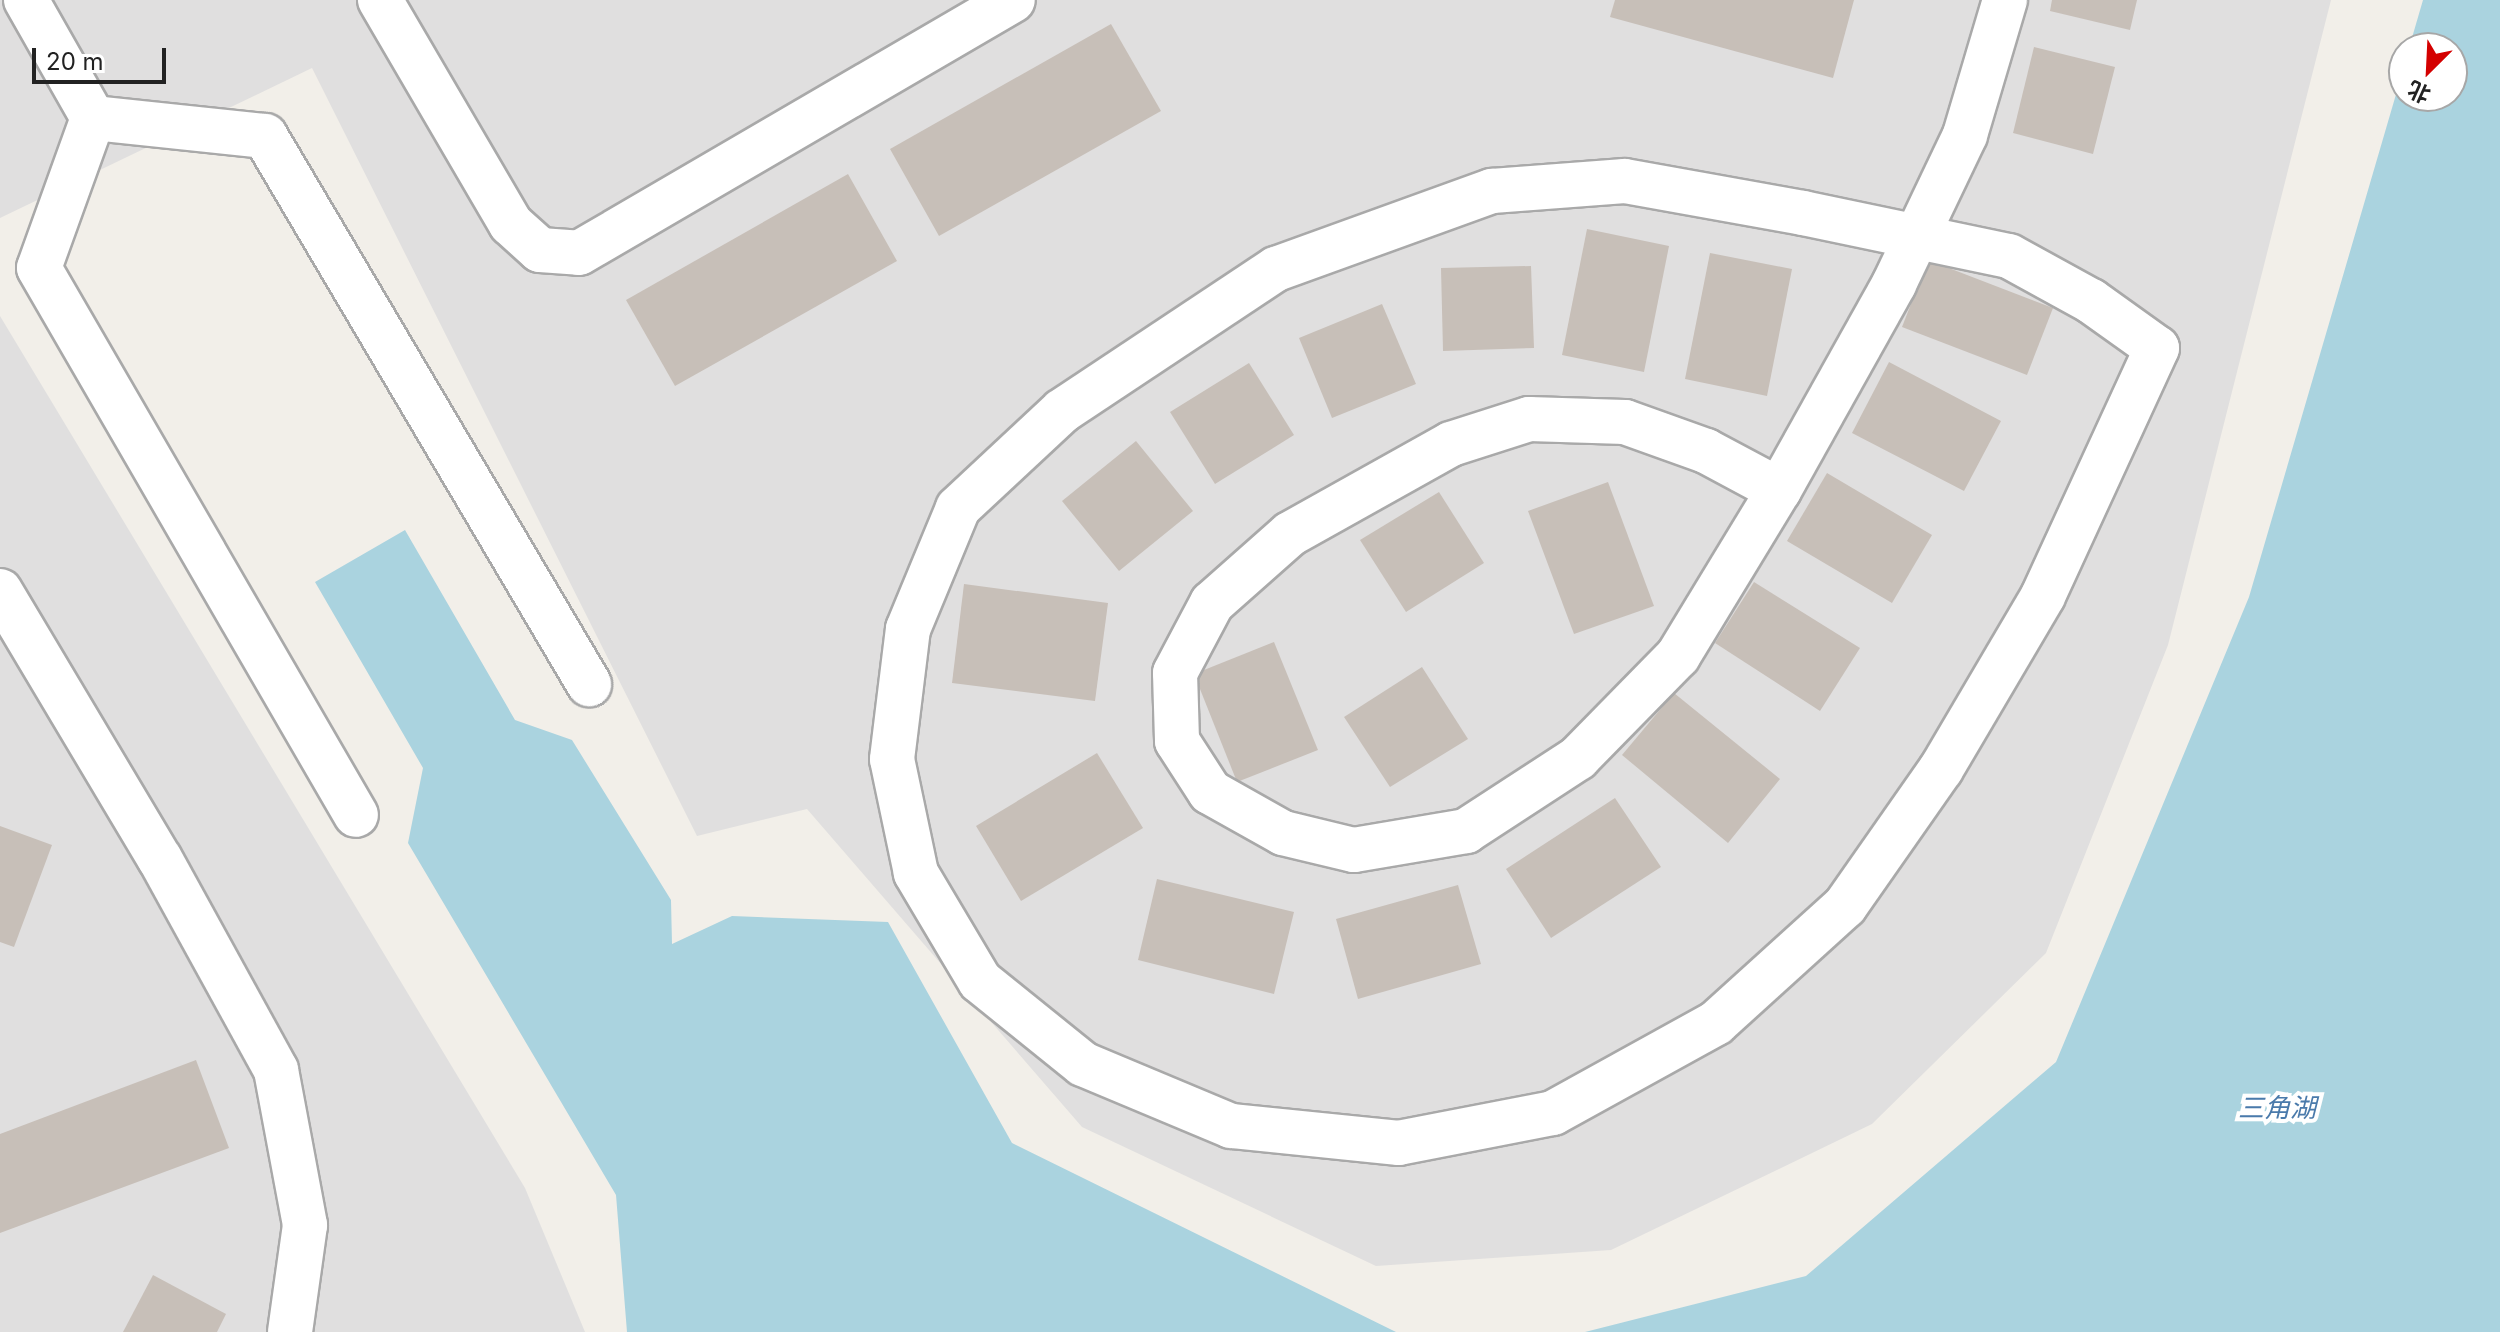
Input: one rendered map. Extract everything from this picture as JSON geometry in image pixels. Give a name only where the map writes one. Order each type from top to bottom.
[{"type":"street","points":[[26,0],[93,118],[39,268],[356,815]]},
{"type":"street","points":[[380,0],[511,224],[540,250],[579,253],[1013,0]]},
{"type":"street","points":[[1779,490],[1706,451],[1625,422],[1529,419],[1451,444],[1290,534],[1212,603],[1175,673],[1177,741],[1210,792],[1283,833],[1354,850],[1466,831],[1578,758],[1678,656],[1779,490],[1894,284],[1965,135],[2005,0]]},
{"type":"street","points":[[93,118],[265,136],[589,684]]},
{"type":"street","points":[[1625,181],[1917,235],[2009,256],[2091,301],[2157,348],[2043,596],[1941,769],[1845,906],[1716,1023],[1553,1113],[1399,1143],[1231,1126],[1083,1064],[980,981],[916,873],[892,759],[908,629],[958,508],[1062,411],[1276,269],[1492,191],[1625,181]]},
{"type":"street","points":[[0,591],[160,859],[276,1070],[305,1225],[290,1332]]},
{"type":"shaded area","points":[[0,0],[2331,0],[2168,645],[2046,953],[1872,1124],[1611,1250],[1376,1266],[1082,1127],[807,809],[697,836],[312,68],[0,218]]},
{"type":"shaded area","points":[[0,316],[525,1188],[585,1332],[0,1332]]},
{"type":"water","name":"三角湖","points":[[2423,0],[2500,0],[2500,1332],[1585,1332],[1806,1276],[2056,1062],[2249,597],[2391,112],[2468,112],[2468,32],[2414,32]]},
{"type":"water","points":[[405,530],[515,720],[572,740],[671,900],[672,944],[732,916],[888,922],[1012,1143],[1396,1332],[627,1332],[616,1195],[408,843],[423,768],[315,582]]},
{"type":"building","points":[[1615,0],[1854,0],[1833,78],[1610,17]]},
{"type":"building","points":[[2052,0],[2137,0],[2130,30],[2050,11]]},
{"type":"building","points":[[1111,24],[1161,111],[939,236],[890,149]]},
{"type":"building","points":[[2034,47],[2115,67],[2093,154],[2013,133]]},
{"type":"building","points":[[848,174],[897,261],[675,386],[626,300]]},
{"type":"building","points":[[1587,229],[1669,246],[1644,372],[1562,355]]},
{"type":"building","points":[[1710,253],[1792,269],[1767,396],[1685,379]]},
{"type":"building","points":[[1928,260],[2053,308],[2027,375],[1902,327]]},
{"type":"building","points":[[1531,266],[1534,348],[1443,351],[1441,268]]},
{"type":"building","points":[[1382,304],[1416,384],[1332,418],[1299,338]]},
{"type":"building","points":[[1889,362],[2001,421],[1964,491],[1852,433]]},
{"type":"building","points":[[1249,363],[1294,435],[1215,484],[1170,412]]},
{"type":"building","points":[[1136,441],[1193,511],[1119,571],[1062,501]]},
{"type":"building","points":[[1827,473],[1932,535],[1892,603],[1787,541]]},
{"type":"building","points":[[1608,482],[1654,606],[1574,634],[1528,511]]},
{"type":"building","points":[[1439,492],[1484,563],[1406,612],[1360,540]]},
{"type":"building","points":[[1754,582],[1860,648],[1820,711],[1715,643]]},
{"type":"building","points":[[964,584],[1108,603],[1095,701],[952,683]]},
{"type":"building","points":[[1274,642],[1318,750],[1237,782],[1194,674]]},
{"type":"building","points":[[1422,667],[1468,739],[1390,787],[1344,717]]},
{"type":"building","points":[[1674,693],[1780,779],[1728,843],[1622,755]]},
{"type":"building","points":[[1097,753],[1143,828],[1021,901],[976,826]]},
{"type":"building","points":[[1615,798],[1661,867],[1551,938],[1506,869]]},
{"type":"building","points":[[0,826],[52,845],[14,947],[0,942]]},
{"type":"building","points":[[1157,879],[1294,912],[1274,994],[1138,960]]},
{"type":"building","points":[[1458,885],[1481,964],[1358,999],[1336,919]]},
{"type":"building","points":[[196,1060],[229,1148],[0,1233],[0,1134]]},
{"type":"building","points":[[153,1275],[226,1314],[217,1332],[123,1332]]}]
